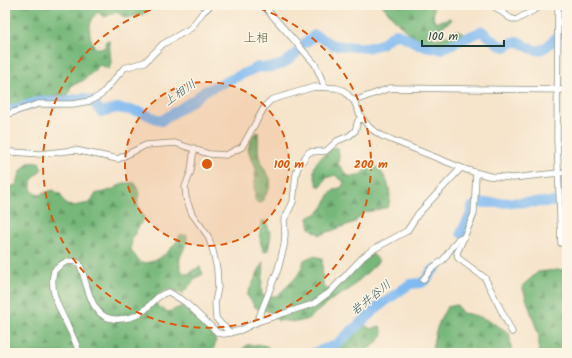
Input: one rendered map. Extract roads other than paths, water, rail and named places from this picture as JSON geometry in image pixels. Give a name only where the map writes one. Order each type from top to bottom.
[{"type":"street","points":[[5,115],[42,104],[66,105],[91,100],[108,90],[124,68],[144,62],[163,44],[191,28],[203,12],[211,5]]},
{"type":"street","points":[[263,5],[315,64],[325,87]]},
{"type":"street","points":[[492,5],[510,18],[516,20],[543,5]]},
{"type":"street","points":[[558,5],[558,172],[561,243]]},
{"type":"street","points":[[5,153],[13,152],[40,154],[75,150],[118,159],[146,144],[175,143],[218,156],[235,152],[246,141],[265,106],[271,100],[308,88],[325,87],[343,90],[354,101],[361,117],[370,128],[382,136],[476,174],[513,178],[567,172]]},
{"type":"street","points":[[354,101],[390,88],[567,90]]},
{"type":"street","points":[[257,322],[278,269],[286,234],[284,220],[293,202],[298,167],[309,152],[326,151],[337,141],[349,136],[355,130],[358,120],[361,117]]},
{"type":"street","points":[[194,148],[191,171],[185,187],[186,198],[192,214],[208,236],[213,251],[217,269],[218,287],[215,303],[216,318],[231,333]]},
{"type":"street","points":[[80,353],[77,341],[65,320],[53,289],[54,271],[62,263],[72,260],[79,263],[89,297],[95,308],[106,317],[113,320],[133,317],[148,308],[161,294],[169,292],[176,294],[218,333],[231,333],[257,322],[313,304],[330,292],[362,257],[379,245],[407,231],[418,214],[461,168]]},
{"type":"street","points":[[476,174],[474,214],[457,254],[458,258],[485,278],[512,332]]},
{"type":"street","points":[[423,280],[432,269],[443,260],[458,239],[464,238]]},
{"type":"waterway","name":"上相川","points":[[305,43],[315,35],[333,45],[367,48],[381,44],[396,33],[420,45],[441,49],[482,31],[499,45],[505,47],[513,42],[520,42],[531,49],[539,50],[547,47],[555,38]]},
{"type":"waterway","name":"上相川","points":[[561,34],[567,34]]},
{"type":"waterway","name":"上相川","points":[[5,112],[40,101],[61,102],[83,98],[92,101],[101,112],[117,108],[141,112],[161,121],[195,99],[203,92],[258,67],[271,67],[286,62],[299,50]]},
{"type":"waterway","name":"岩井谷川","points":[[563,199],[563,176],[567,175]]},
{"type":"waterway","name":"岩井谷川","points":[[479,203],[554,202]]},
{"type":"waterway","name":"岩井谷川","points":[[461,233],[472,212],[472,207]]},
{"type":"waterway","name":"岩井谷川","points":[[313,353],[336,345],[379,306],[410,284],[421,283],[427,279],[431,272],[436,268]]},
{"type":"district","name":"上相","points":[[256,38]]}]
